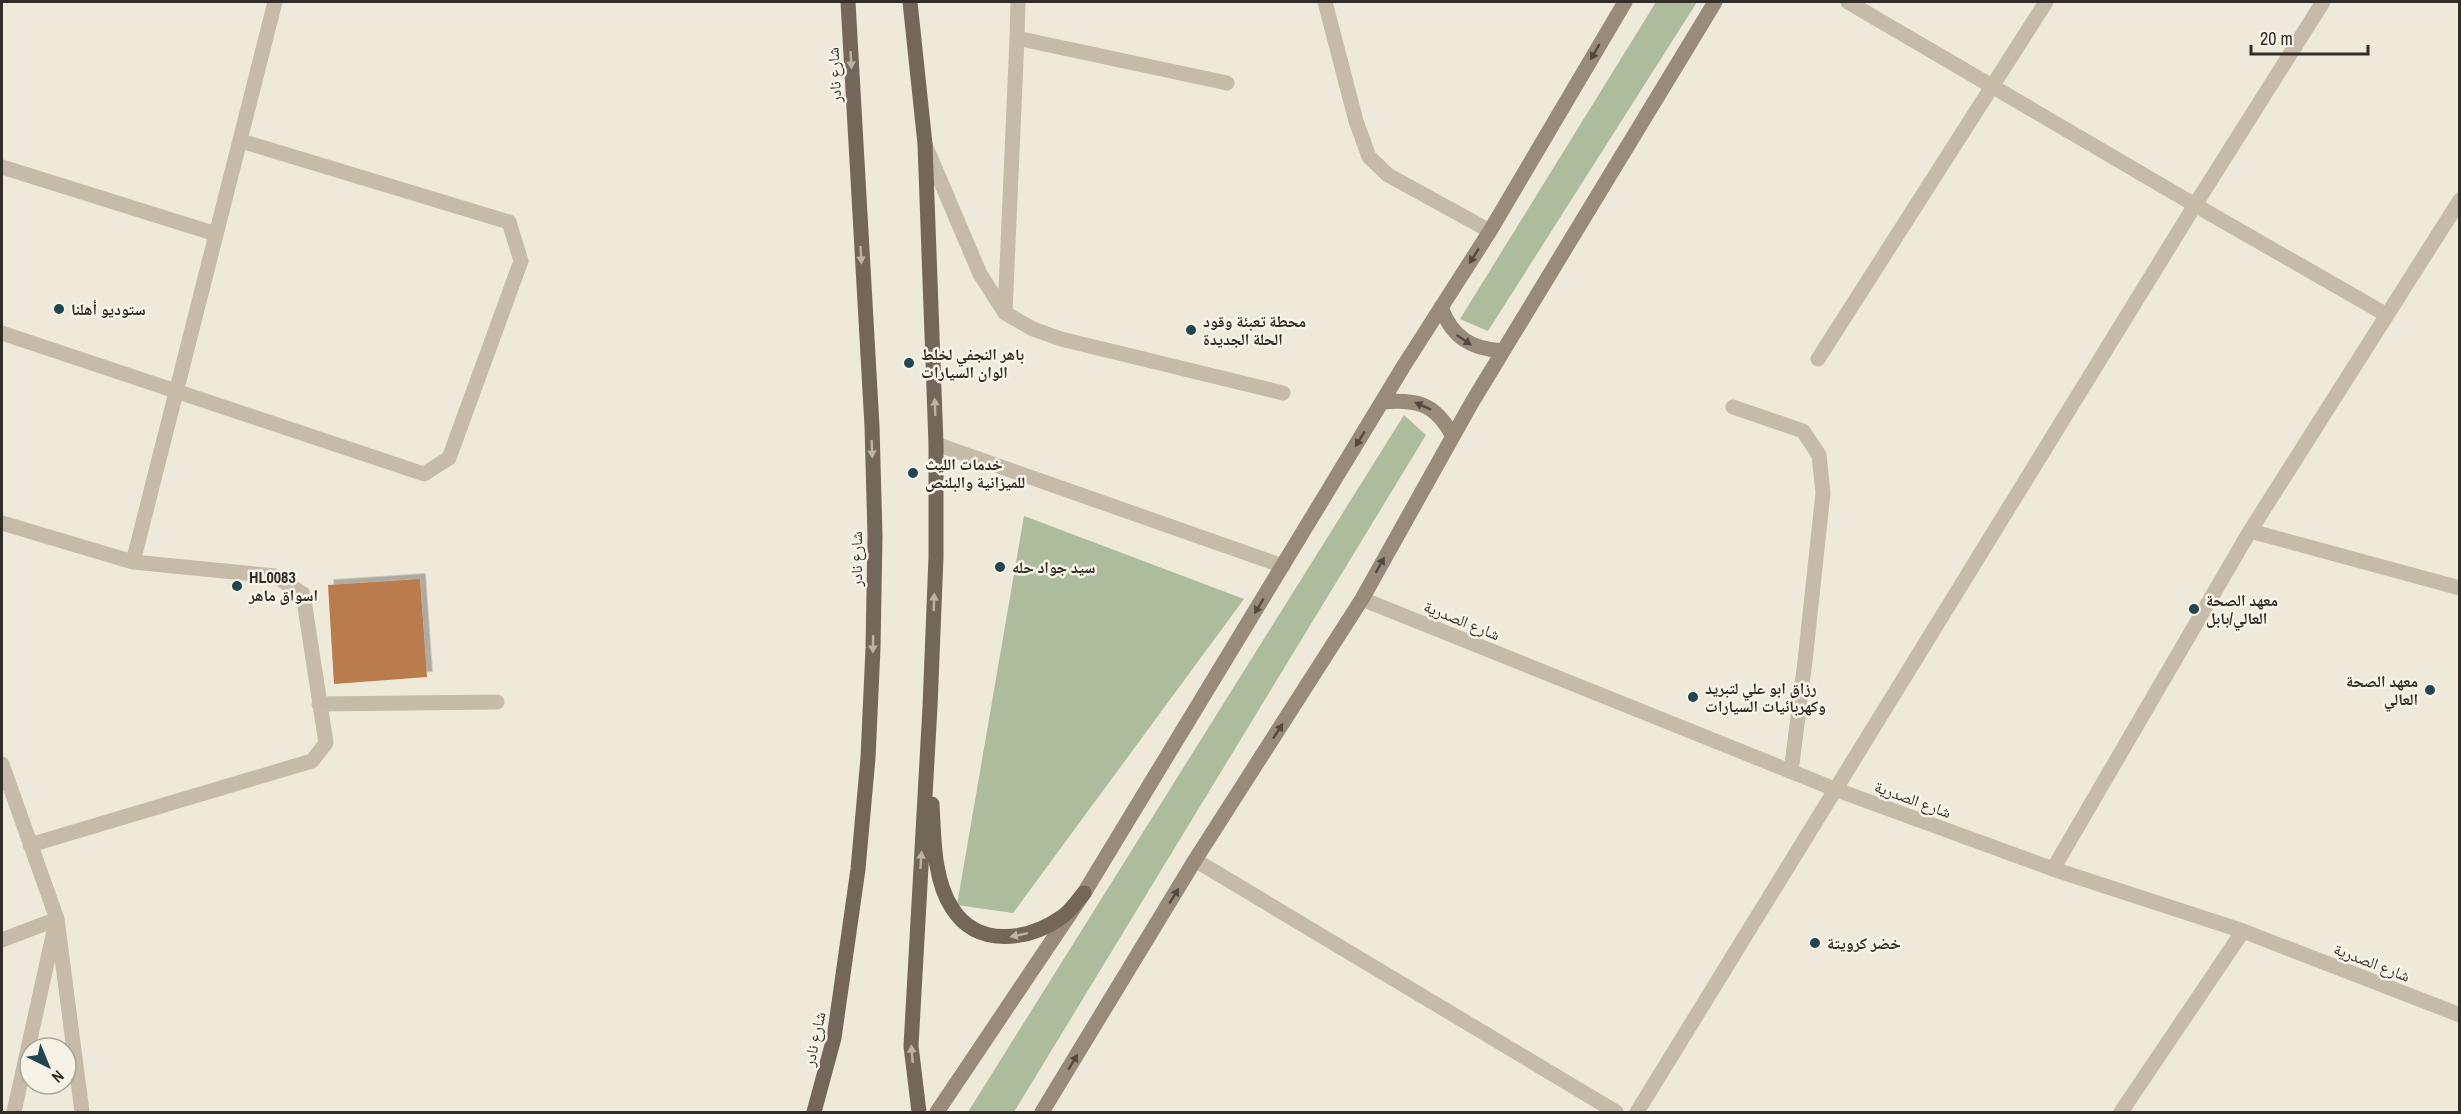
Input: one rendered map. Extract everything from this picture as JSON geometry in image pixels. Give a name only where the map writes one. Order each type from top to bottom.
[{"type":"main road","name":"شارع نادر","points":[[814,1113],[834,1038],[858,869],[868,758],[873,648],[875,536],[872,426],[847,2]]},
{"type":"main road","points":[[910,2],[925,144],[936,444],[936,558],[930,706],[911,1046],[919,1113]]},
{"type":"main road","points":[[930,706],[935,840],[939,871],[951,908],[978,932],[999,938],[1020,936],[1044,928],[1064,916],[1084,893]]},
{"type":"street","points":[[133,562],[275,2]]},
{"type":"street","points":[[1005,313],[1018,2]]},
{"type":"street","points":[[1325,2],[1356,121],[1369,157],[1389,175],[1490,231]]},
{"type":"street","points":[[937,1113],[1084,893],[1382,402],[1490,231],[1625,2]]},
{"type":"street","points":[[1042,1113],[1196,860],[1362,599],[1452,435],[1714,2]]},
{"type":"street","points":[[1848,2],[2388,315]]},
{"type":"street","points":[[1818,359],[2046,2]]},
{"type":"street","points":[[1637,1113],[2195,205],[2323,2]]},
{"type":"street","points":[[1017,39],[1227,83]]},
{"type":"street","points":[[2,333],[424,474],[449,458],[520,261],[509,222],[241,141]]},
{"type":"street","points":[[925,144],[980,274],[1005,313],[1033,329],[1061,339],[1283,393]]},
{"type":"street","points":[[2,167],[216,234]]},
{"type":"street","points":[[2053,869],[2250,531],[2460,200]]},
{"type":"street","points":[[1441,307],[1453,332],[1463,341],[1477,348],[1503,351]]},
{"type":"street","points":[[1382,402],[1411,401],[1425,406],[1437,413],[1452,435]]},
{"type":"street","points":[[1733,407],[1803,432],[1819,455],[1823,493],[1807,650],[1791,772]]},
{"type":"street","points":[[936,444],[1283,566]]},
{"type":"street","points":[[2,523],[133,562],[275,576],[303,594],[326,743],[312,761],[30,845]]},
{"type":"street","points":[[2250,531],[2460,588]]},
{"type":"street","name":"شارع الصدرية","points":[[1362,599],[1837,790],[2053,869],[2243,931],[2460,1015]]},
{"type":"street","points":[[319,704],[496,702]]},
{"type":"street","points":[[2,764],[57,919],[81,1113]]},
{"type":"street","points":[[1196,860],[1616,1113]]},
{"type":"street","points":[[2,940],[57,919]]},
{"type":"street","points":[[14,1113],[57,919]]},
{"type":"street","points":[[2121,1113],[2243,931]]},
{"type":"green space","points":[[1656,2],[1697,2],[1488,331],[1460,319]]},
{"type":"green space","points":[[1404,415],[1426,435],[1014,1112],[968,1112]]},
{"type":"green space","points":[[1024,516],[1244,599],[1013,913],[957,905]]},
{"type":"building","points":[[420,579],[427,677],[334,684],[328,585]]},
{"type":"place","name":"ستوديو أهلنا","points":[[59,309]]},
{"type":"place","name":"محطة تعبئة وقود الحلة الجديدة","points":[[1191,330]]},
{"type":"place","name":"باهر النجفي لخلط الوان السيارات","points":[[909,363]]},
{"type":"place","name":"خدمات الليث للميزانية والبلنص","points":[[913,473]]},
{"type":"place","name":"سيد جواد حله","points":[[1000,567]]},
{"type":"place","name":"HL0083 اسواق ماهر","points":[[237,586]]},
{"type":"place","name":"معهد الصحة العالي/بابل","points":[[2194,609]]},
{"type":"place","name":"معهد الصحة العالي","points":[[2430,690]]},
{"type":"place","name":"رزاق ابو علي لتبريد وكهربائيات السيارات","points":[[1693,697]]},
{"type":"place","name":"خضر كرويتة","points":[[1815,943]]}]
